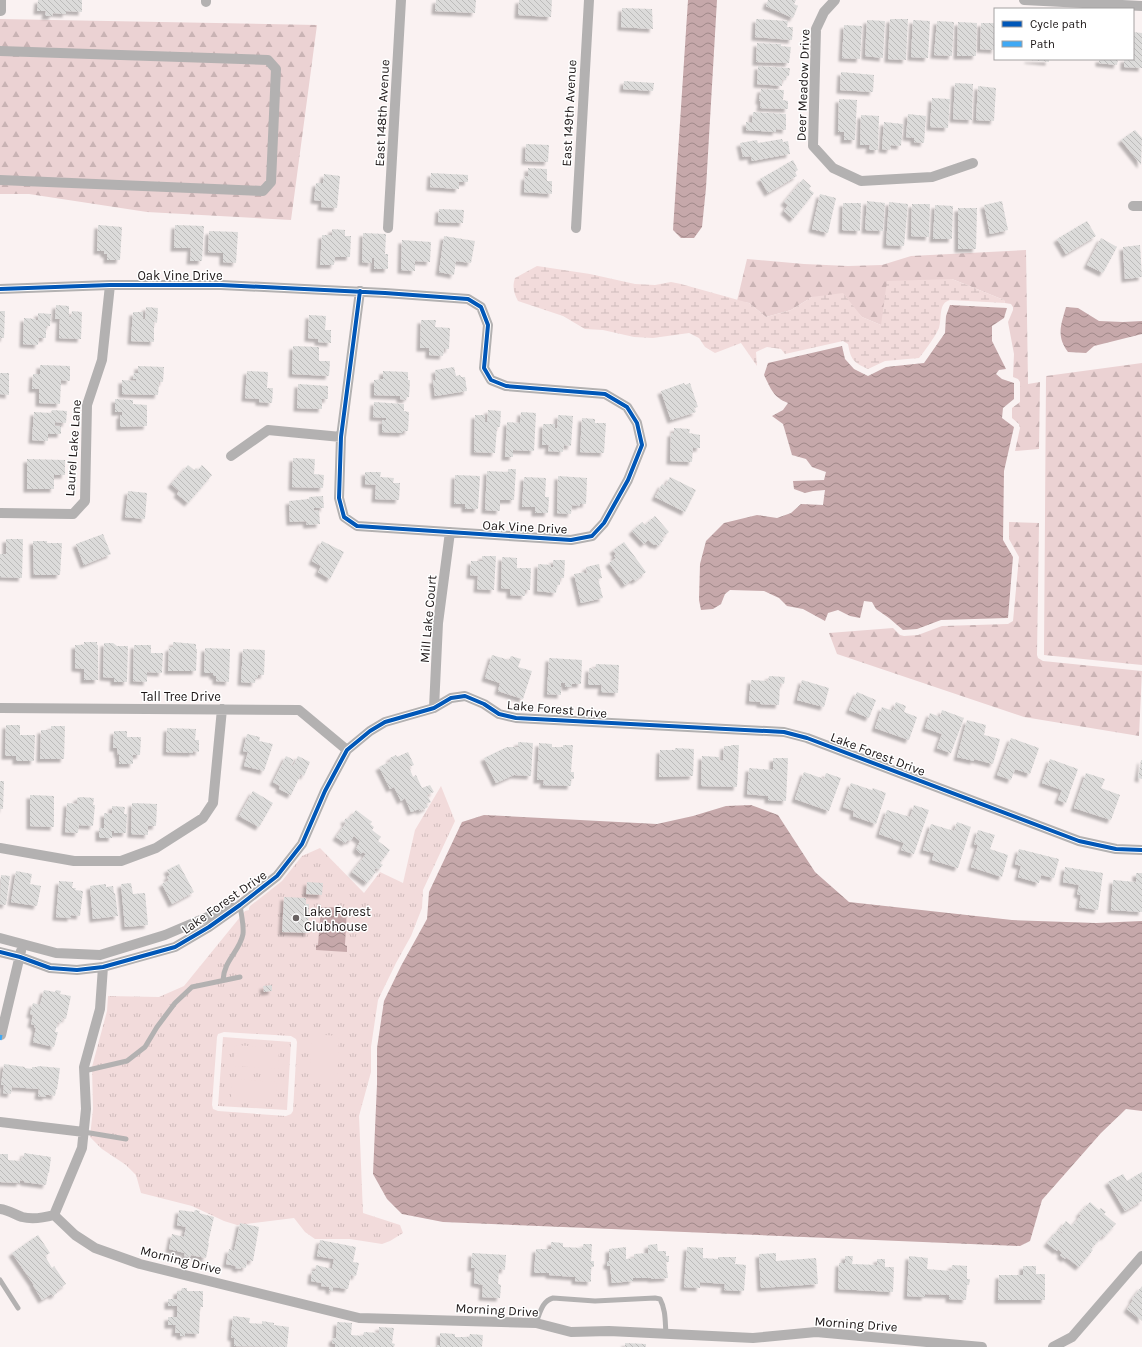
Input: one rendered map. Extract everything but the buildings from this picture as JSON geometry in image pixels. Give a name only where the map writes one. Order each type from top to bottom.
[{"type":"street","points":[[1,0],[1,11]]},
{"type":"street","name":"East 148th Avenue","points":[[388,228],[401,0]]},
{"type":"street","name":"East 149th Avenue","points":[[576,228],[589,0]]},
{"type":"street","name":"Deer Meadow Drive","points":[[835,0],[824,12],[816,30],[812,146],[833,168],[861,181],[932,177],[973,163]]},
{"type":"street","points":[[1024,0],[1142,6]]},
{"type":"street","points":[[0,51],[268,60],[276,68],[271,182],[263,191],[0,180]]},
{"type":"street","name":"Oak Vine Drive","points":[[0,289],[110,285],[221,285],[360,291],[468,299],[481,308],[488,325],[484,368],[491,380],[506,386],[604,394],[627,407],[638,423],[642,445],[628,480],[604,523],[592,536],[571,540],[357,526],[344,517],[339,498],[341,437],[360,291]]},
{"type":"street","name":"Laurel Lake Lane","points":[[0,513],[73,514],[85,501],[87,405],[102,360],[110,285]]},
{"type":"street","points":[[231,456],[268,430],[341,437]]},
{"type":"street","name":"Mill Lake Court","points":[[434,708],[438,623],[450,532]]},
{"type":"street","name":"Lake Forest Drive","points":[[0,952],[20,957],[50,968],[78,970],[103,967],[175,947],[209,927],[277,876],[302,844],[325,791],[347,750],[370,731],[385,722],[434,708],[451,698],[465,696],[484,704],[499,714],[516,718],[784,732],[807,738],[1079,842],[1116,849],[1142,850]]},
{"type":"street","name":"Tall Tree Drive","points":[[0,708],[299,710],[347,750]]},
{"type":"street","points":[[0,848],[74,862],[121,861],[156,848],[203,818],[213,803],[222,709]]},
{"type":"street","name":"Lake Forest Drive","points":[[0,938],[56,953],[100,955],[165,935],[231,907],[240,905]]},
{"type":"street","points":[[1,1035],[22,944]]},
{"type":"street","points":[[0,1209],[8,1210],[22,1217],[37,1219],[54,1215],[82,1148],[86,1109],[84,1066],[100,1009],[103,967]]},
{"type":"street","points":[[0,1122],[84,1132]]},
{"type":"street","name":"Morning Drive","points":[[54,1215],[75,1235],[95,1248],[140,1264],[359,1318],[536,1323],[571,1332],[609,1331],[753,1338],[816,1332],[982,1347]]},
{"type":"street","points":[[1053,1347],[1072,1337],[1142,1256]]},
{"type":"lane","points":[[223,980],[223,972],[228,961],[240,943],[243,933],[240,905]]},
{"type":"lane","points":[[84,1071],[127,1061],[145,1047],[157,1027],[175,1003],[192,987],[240,977]]},
{"type":"lane","points":[[84,1132],[126,1139]]},
{"type":"lane","points":[[0,1280],[18,1308]]},
{"type":"lane","points":[[536,1323],[543,1304],[553,1298],[595,1301],[655,1298],[660,1299],[662,1303],[665,1316],[666,1334]]},
{"type":"green space","points":[[0,19],[317,25],[291,220],[147,212],[29,194],[0,194]]},
{"type":"green space","points":[[1026,250],[1028,384],[1040,382],[1039,449],[1015,451],[1020,428],[1019,424],[1012,418],[1012,408],[1020,402],[1020,382],[1018,379],[1013,377],[1014,354],[1008,322],[1013,307],[1011,304],[1005,303],[1004,300],[952,279],[881,325],[862,317],[853,308],[812,297],[791,310],[766,317],[749,303],[737,301],[747,259],[848,266],[882,265],[911,256]]},
{"type":"green space","points":[[537,266],[590,274],[635,284],[655,285],[671,282],[681,284],[749,303],[766,317],[791,310],[812,297],[843,293],[862,317],[881,325],[887,281],[952,279],[1004,300],[1005,303],[950,300],[946,302],[941,311],[939,328],[919,358],[885,361],[868,369],[854,360],[850,354],[848,344],[843,341],[785,354],[781,349],[767,347],[756,352],[757,366],[741,343],[715,353],[705,347],[699,338],[689,333],[653,338],[634,337],[603,330],[585,329],[563,316],[518,301],[514,290],[515,278]]},
{"type":"green space","points":[[1142,363],[1142,665],[1044,655],[1046,376]]},
{"type":"green space","points":[[1009,522],[1039,523],[1038,658],[1043,661],[1142,671],[1139,736],[1024,717],[837,654],[829,633],[893,628],[900,635],[904,636],[918,635],[942,626],[1008,624],[1013,621],[1019,557],[1009,539]]},
{"type":"green space","points":[[441,786],[455,821],[423,890],[422,908],[411,936],[378,1000],[371,1047],[371,1072],[359,1116],[363,1213],[400,1225],[403,1233],[382,1244],[350,1239],[315,1239],[305,1232],[294,1218],[237,1225],[224,1221],[192,1206],[141,1193],[136,1175],[126,1165],[102,1149],[90,1137],[93,1109],[92,1067],[107,1011],[108,996],[159,997],[184,986],[245,911],[249,910],[250,906],[282,881],[302,856],[320,848],[364,893],[380,872],[403,883],[415,830]],"holes":[[[224,1032],[291,1036],[296,1039],[297,1042],[293,1111],[291,1114],[286,1116],[218,1111],[213,1109],[212,1105],[218,1034]]]},
{"type":"green space","points":[[312,1034],[339,1036],[337,1083],[309,1082]]},
{"type":"green space","points":[[223,1037],[291,1042],[287,1110],[218,1106]]},
{"type":"green space","points":[[235,1045],[279,1048],[278,1069],[233,1066]]},
{"type":"green space","points":[[232,1079],[277,1082],[275,1103],[231,1100]]},
{"type":"water","points":[[688,0],[717,0],[706,188],[702,227],[694,238],[681,238],[673,230]]},
{"type":"water","points":[[950,305],[1007,308],[1004,318],[992,326],[992,341],[1006,369],[999,370],[996,374],[1002,379],[1014,383],[1014,399],[1003,408],[1002,418],[1014,427],[1004,471],[1003,540],[1013,557],[1008,618],[941,620],[917,629],[903,630],[876,609],[872,602],[864,601],[860,618],[850,616],[838,610],[828,613],[825,621],[803,609],[787,606],[779,598],[764,591],[730,590],[725,594],[721,604],[713,609],[701,610],[699,600],[700,564],[706,541],[724,523],[757,515],[777,518],[791,513],[801,504],[823,505],[825,490],[805,493],[794,489],[793,481],[824,480],[826,472],[812,467],[806,459],[792,455],[783,424],[772,416],[783,410],[788,403],[783,401],[773,392],[764,375],[768,363],[842,346],[845,359],[854,369],[868,376],[886,367],[924,363],[945,333],[946,316]]},
{"type":"water","points":[[1066,307],[1078,308],[1099,321],[1142,321],[1142,334],[1094,346],[1086,353],[1068,352],[1064,346],[1061,335],[1061,325]]},
{"type":"water","points":[[751,805],[778,815],[815,872],[849,902],[1012,920],[1096,923],[1142,921],[1142,1111],[1126,1109],[1101,1133],[1042,1200],[1030,1241],[1020,1246],[443,1222],[402,1214],[387,1199],[373,1174],[377,1048],[384,1001],[427,919],[429,892],[462,822],[484,815],[657,824],[693,816],[726,806]]},
{"type":"water","points":[[321,907],[347,908],[345,945],[347,946],[347,952],[316,950],[316,945],[318,945]]},
{"type":"marked path","points":[[0,1040],[1,1035]]},
{"type":"cycle path","points":[[0,289],[110,285],[221,285],[385,293],[468,299],[481,307],[488,325],[484,368],[491,380],[506,386],[605,394],[627,407],[637,423],[642,445],[628,480],[604,523],[592,536],[571,540],[357,526],[344,517],[339,498],[341,437],[360,291]]},
{"type":"cycle path","points":[[0,952],[20,957],[50,968],[77,970],[103,967],[175,947],[209,927],[277,876],[302,844],[325,791],[347,750],[370,731],[385,722],[434,708],[451,698],[465,696],[484,704],[499,714],[516,718],[784,732],[807,738],[1079,841],[1116,849],[1142,850]]},
{"type":"place","name":"Lake Forest Clubhouse","points":[[296,918]]}]
